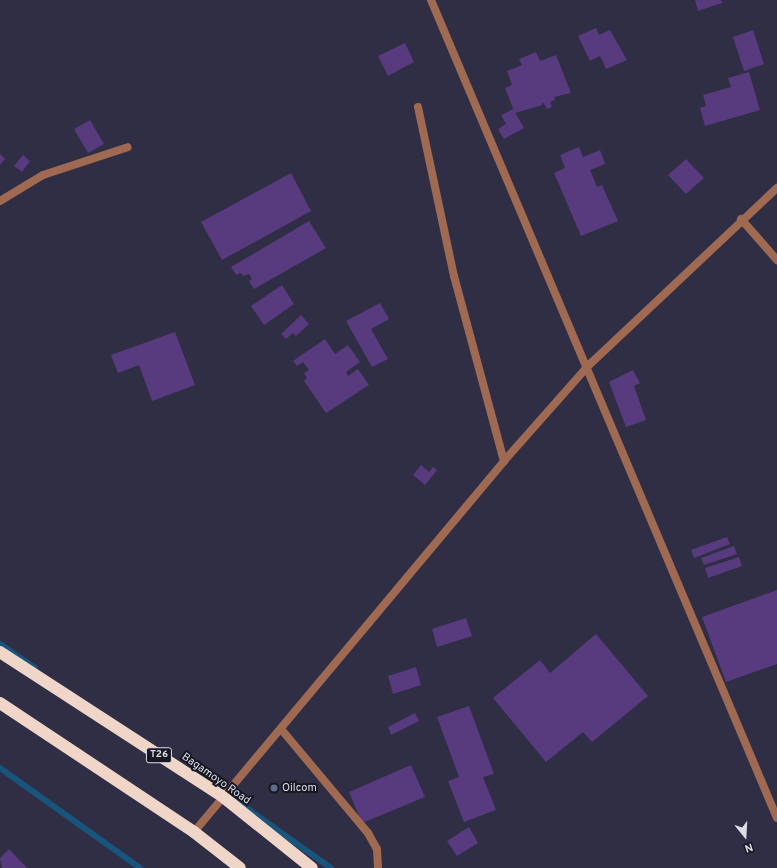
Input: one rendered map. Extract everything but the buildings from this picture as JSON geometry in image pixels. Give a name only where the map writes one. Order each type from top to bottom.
[{"type":"highway","name":"Bagamoyo Road","points":[[0,652],[222,796],[312,868]]},
{"type":"highway","points":[[0,703],[194,832],[240,868]]},
{"type":"street","points":[[431,0],[588,366],[777,818]]},
{"type":"street","points":[[418,107],[454,276],[504,461]]},
{"type":"street","points":[[0,201],[43,176],[128,147]]},
{"type":"street","points":[[194,832],[222,796],[281,729],[504,461],[588,366],[741,220],[777,188]]},
{"type":"street","points":[[741,220],[777,260]]},
{"type":"street","points":[[281,729],[368,834],[377,849],[378,868]]},
{"type":"waterway","points":[[0,644],[35,668]]},
{"type":"waterway","points":[[0,768],[140,868]]},
{"type":"waterway","points":[[238,802],[331,868]]},
{"type":"place","name":"Oilcom","points":[[274,788]]}]
